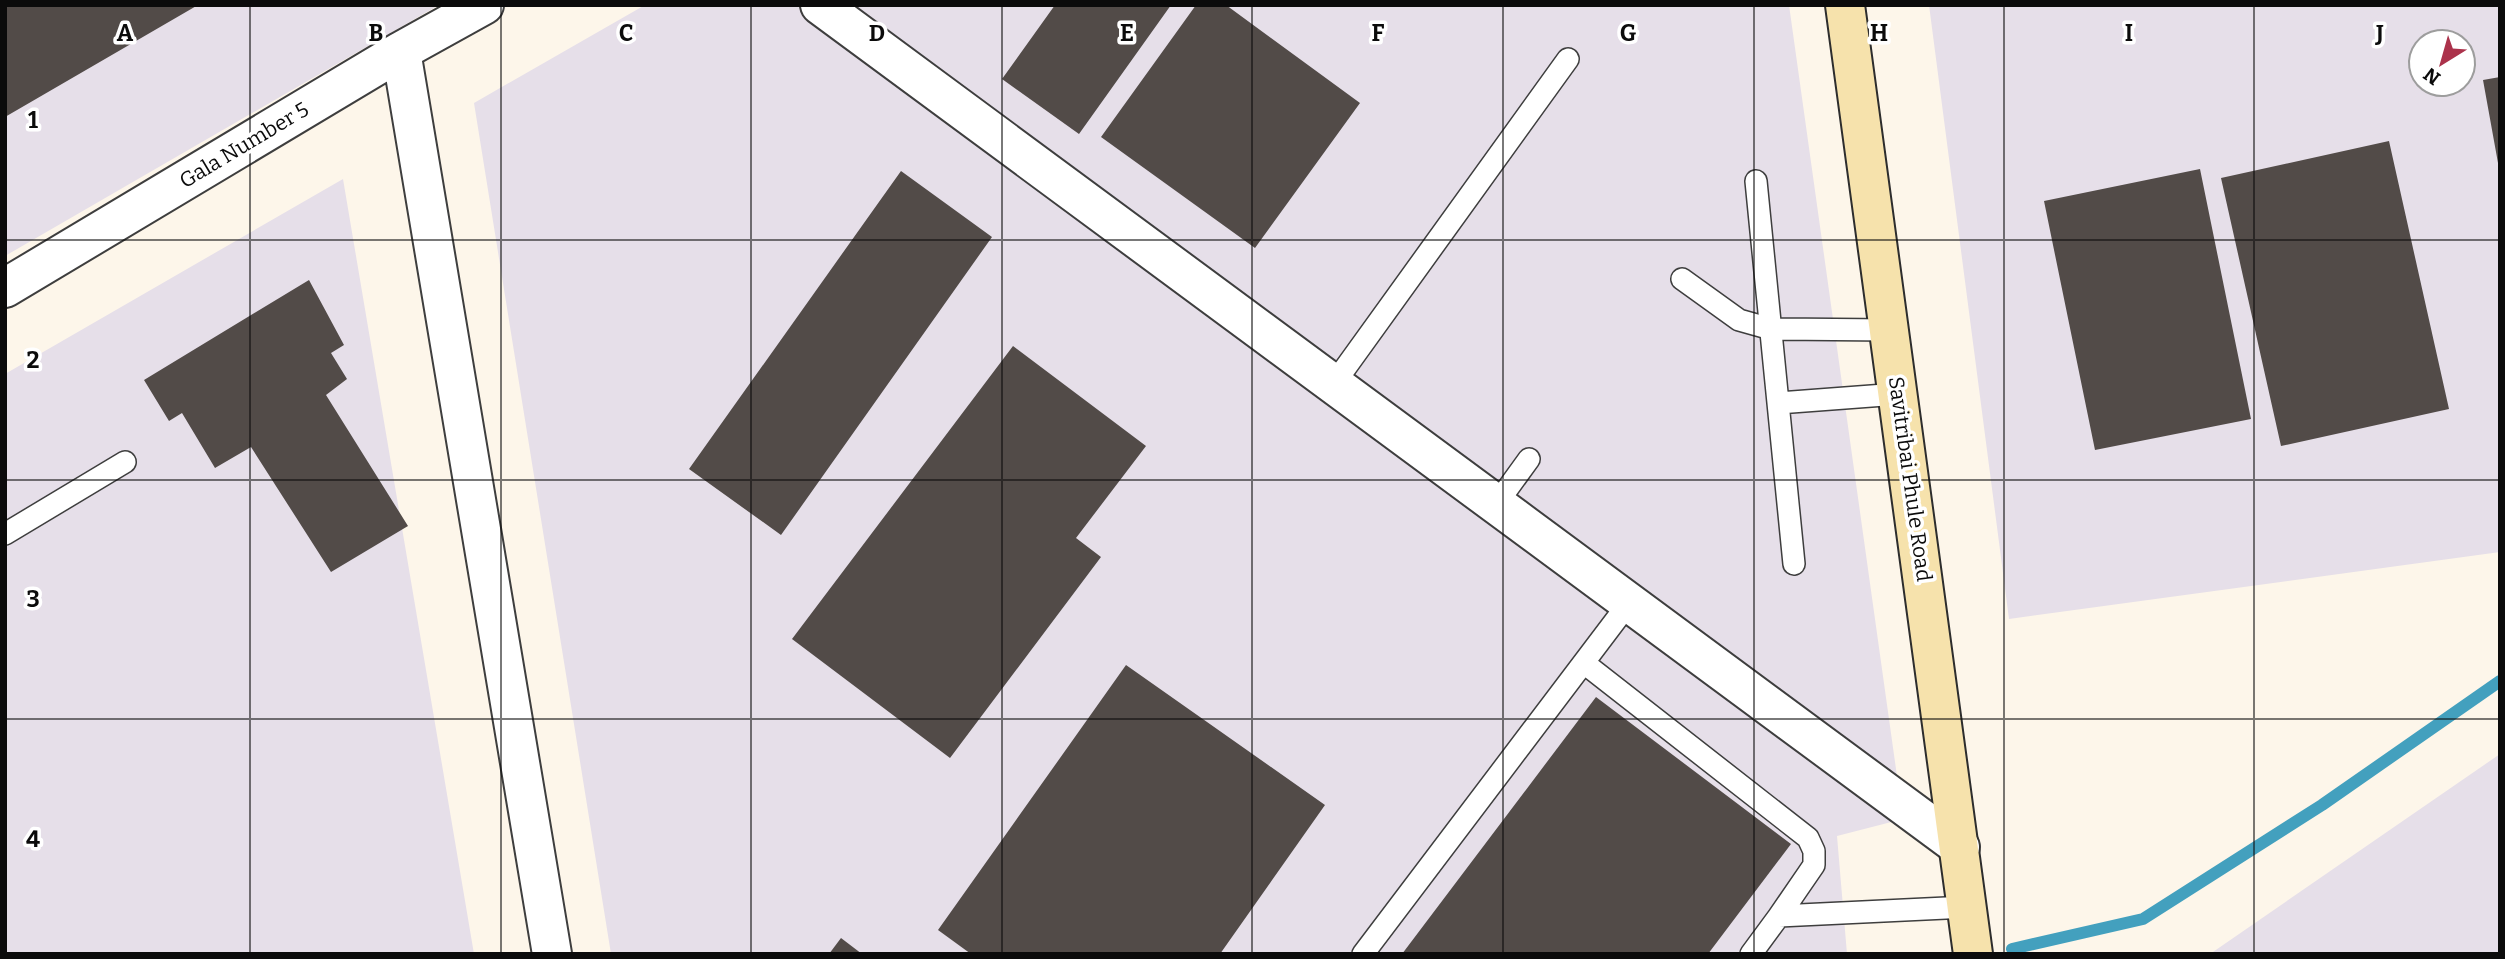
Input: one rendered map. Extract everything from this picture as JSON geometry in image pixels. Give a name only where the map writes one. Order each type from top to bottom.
[{"type":"street","name":"Gala Number 5","points":[[5,288],[401,51],[484,5]]},
{"type":"street","points":[[820,5],[1960,847]]},
{"type":"street","name":"Savitribai Phule Road","points":[[1845,5],[1973,954]]},
{"type":"street","points":[[401,51],[552,954]]},
{"type":"lane","points":[[1333,385],[1568,59]]},
{"type":"lane","points":[[1756,181],[1794,564]]},
{"type":"lane","points":[[1682,279],[1739,320],[1771,329],[1890,330]]},
{"type":"lane","points":[[1778,403],[1898,394]]},
{"type":"lane","points":[[1495,506],[1529,459]]},
{"type":"lane","points":[[5,534],[125,462]]},
{"type":"lane","points":[[1363,954],[1628,604]]},
{"type":"lane","points":[[1584,663],[1808,838],[1814,851],[1814,865],[1751,954]]},
{"type":"lane","points":[[1779,916],[1968,907]]},
{"type":"shaded area","points":[[5,5],[439,5],[5,256]]},
{"type":"shaded area","points":[[645,5],[1789,5],[1903,819],[1837,836],[1847,954],[611,954],[474,103]]},
{"type":"shaded area","points":[[1929,5],[2500,5],[2500,552],[2009,619]]},
{"type":"shaded area","points":[[343,179],[474,954],[5,954],[5,374]]},
{"type":"shaded area","points":[[2500,754],[2500,954],[2210,954]]},
{"type":"building","points":[[5,5],[198,5],[5,117]]},
{"type":"building","points":[[1055,5],[1171,5],[1079,134],[1002,79]]},
{"type":"building","points":[[1196,5],[1226,5],[1360,103],[1255,248],[1101,137]]},
{"type":"building","points":[[2500,77],[2500,163],[2498,163],[2483,80]]},
{"type":"building","points":[[2389,141],[2449,409],[2281,446],[2221,178]]},
{"type":"building","points":[[2200,169],[2251,419],[2095,450],[2044,201]]},
{"type":"building","points":[[901,171],[992,237],[781,535],[689,469]]},
{"type":"building","points":[[309,280],[344,345],[331,353],[347,379],[326,395],[408,526],[331,572],[251,447],[215,468],[182,413],[169,421],[144,380]]},
{"type":"building","points":[[1013,346],[1146,446],[1076,538],[1101,557],[950,758],[792,639]]},
{"type":"building","points":[[1126,665],[1325,805],[1220,954],[971,954],[938,930]]},
{"type":"building","points":[[1596,697],[1791,844],[1708,954],[1402,954]]},
{"type":"building","points":[[841,938],[862,954],[829,954]]},
{"type":"waterway","points":[[2012,949],[2143,919],[2322,805],[2500,681]]}]
